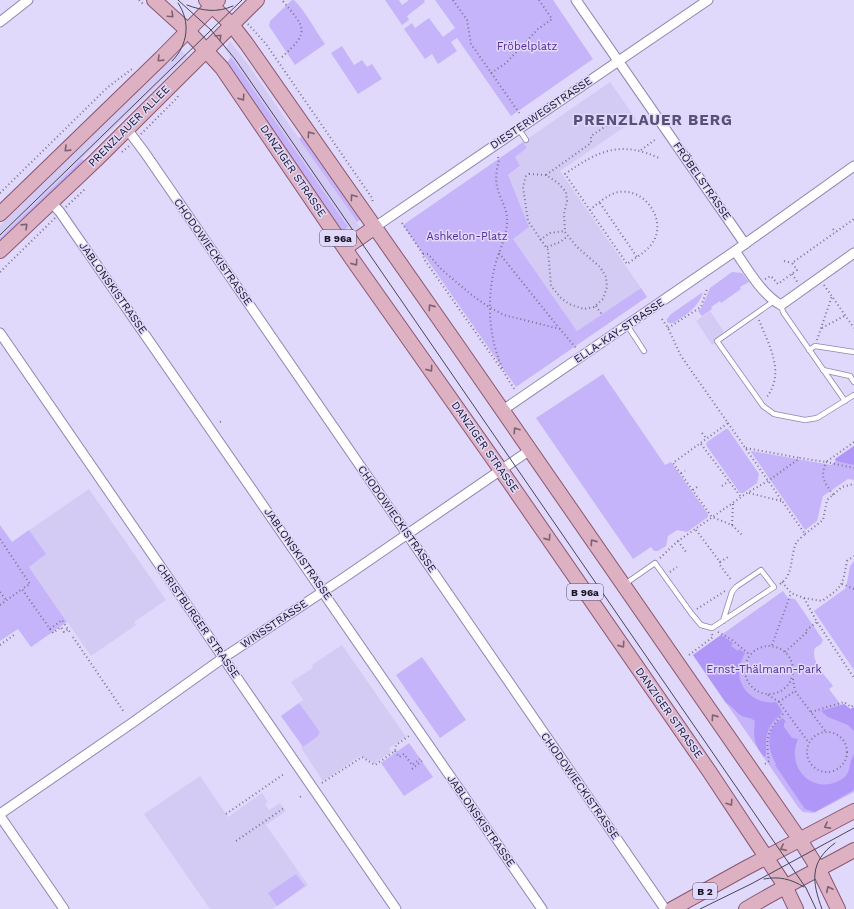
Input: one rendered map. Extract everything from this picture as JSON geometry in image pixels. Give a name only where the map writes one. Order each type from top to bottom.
[{"type":"main road","name":"DANZIGER STRASSE","points":[[154,0],[188,32],[222,68],[345,248],[677,724],[785,886],[796,909]]},
{"type":"main road","name":"PRENZLAUER ALLEE","points":[[0,251],[96,160],[257,0]]},
{"type":"main road","points":[[0,214],[188,32],[212,2]]},
{"type":"main road","name":"B 96a","points":[[212,2],[246,43],[503,410],[800,840],[819,870],[838,909]]},
{"type":"main road","points":[[345,248],[375,227]]},
{"type":"main road","name":"B 2","points":[[672,909],[766,857],[854,811]]},
{"type":"main road","points":[[746,909],[785,886],[819,870],[854,850]]},
{"type":"street","points":[[0,22],[28,0]]},
{"type":"street","name":"FRÖBELSTRASSE","points":[[576,0],[745,244]]},
{"type":"street","name":"DIESTERWEGSTRASSE","points":[[375,227],[518,128],[708,0]]},
{"type":"street","name":"CHODOWIECKISTRASSE","points":[[127,129],[666,909]]},
{"type":"street","name":"ELLA-KAY-STRASSE","points":[[503,410],[735,251],[854,166]]},
{"type":"street","name":"JABLONSKISTRASSE","points":[[51,202],[60,212],[542,909]]},
{"type":"street","points":[[735,251],[758,283],[778,303],[854,253]]},
{"type":"street","name":"CHRISTBURGER STRASSE","points":[[0,333],[396,909]]},
{"type":"street","name":"WINSSTRASSE","points":[[0,815],[223,658],[530,450]]},
{"type":"street","points":[[0,815],[64,909]]},
{"type":"lane","points":[[518,128],[526,140]]},
{"type":"lane","points":[[845,402],[778,303],[757,314],[717,341],[761,403],[774,414],[805,420],[817,418],[845,402],[854,395]]},
{"type":"lane","points":[[627,325],[644,351]]},
{"type":"lane","points":[[809,350],[815,346],[854,352]]},
{"type":"lane","points":[[823,370],[850,376],[854,382]]},
{"type":"lane","points":[[623,585],[655,563],[690,614],[701,625],[712,628],[723,621],[774,587],[761,570],[735,586],[723,621]]},
{"type":"path","points":[[282,0],[298,19],[302,30],[301,36],[297,43],[282,57]]},
{"type":"path","points":[[453,0],[467,20],[471,44],[520,114]]},
{"type":"path","points":[[491,72],[506,63],[538,29],[552,19],[539,0]]},
{"type":"path","points":[[254,30],[266,44],[372,198],[374,208]]},
{"type":"path","points":[[0,193],[108,87],[135,67]]},
{"type":"path","points":[[546,175],[591,143],[591,136],[612,122]]},
{"type":"path","points":[[640,150],[656,139]]},
{"type":"path","points":[[590,210],[611,195],[619,192],[628,192],[636,195],[651,207],[656,220],[656,234],[654,242],[637,257],[627,264],[565,174],[587,159],[605,152],[624,148],[640,150],[661,159]]},
{"type":"path","points":[[498,157],[499,160],[496,170],[497,187],[507,220],[490,291],[489,307],[494,346],[504,372]]},
{"type":"path","points":[[529,174],[546,175],[558,183],[566,192],[567,201],[564,214],[565,230],[568,236],[577,247],[600,267],[606,277],[607,287],[603,299],[596,305],[584,309],[569,304],[561,298],[551,286],[548,250],[528,221],[524,187],[526,176],[529,174]]},
{"type":"path","points":[[600,203],[637,257]]},
{"type":"path","points":[[792,263],[854,219]]},
{"type":"path","points":[[402,223],[423,254],[424,259],[504,372],[515,390]]},
{"type":"path","points":[[833,228],[836,232]]},
{"type":"path","points":[[540,240],[550,233],[565,230]]},
{"type":"path","points":[[546,247],[560,242],[568,236]]},
{"type":"path","points":[[807,247],[809,251]]},
{"type":"path","points":[[499,253],[576,348]]},
{"type":"path","points":[[423,254],[428,254],[442,270],[458,284],[489,307],[504,315],[560,329]]},
{"type":"path","points":[[758,283],[771,276],[778,284],[797,270],[792,263],[784,261]]},
{"type":"path","points":[[819,277],[854,328]]},
{"type":"path","points":[[668,328],[701,307],[707,289],[706,288]]},
{"type":"path","points":[[815,346],[832,296]]},
{"type":"path","points":[[596,305],[602,314]]},
{"type":"path","points":[[757,314],[776,368],[776,382],[773,390],[761,403]]},
{"type":"path","points":[[821,329],[846,315]]},
{"type":"path","points":[[662,319],[682,356],[805,534]]},
{"type":"path","points":[[728,423],[707,440],[673,463],[712,517],[732,525],[742,535]]},
{"type":"path","points":[[702,433],[707,440]]},
{"type":"path","points":[[833,495],[824,480],[822,472],[826,462],[854,442]]},
{"type":"path","points":[[701,444],[741,498]]},
{"type":"path","points":[[745,448],[854,468]]},
{"type":"path","points":[[655,563],[678,541],[800,458]]},
{"type":"path","points":[[681,473],[685,471]]},
{"type":"path","points":[[722,486],[729,481]]},
{"type":"path","points":[[854,484],[842,487],[827,500],[823,520],[797,542],[791,569],[782,582],[791,593],[804,598],[822,601],[839,589],[842,584],[847,561],[854,556]]},
{"type":"path","points":[[693,490],[697,487]]},
{"type":"path","points":[[747,493],[782,502]]},
{"type":"path","points":[[732,525],[733,504]]},
{"type":"path","points":[[690,614],[716,595],[735,586],[719,564],[720,562],[696,530]]},
{"type":"path","points":[[0,539],[30,584],[0,605]]},
{"type":"path","points":[[678,541],[686,552]]},
{"type":"path","points":[[720,562],[728,557]]},
{"type":"path","points":[[842,584],[854,589]]},
{"type":"path","points":[[22,589],[53,633],[61,628],[64,632],[68,629]]},
{"type":"path","points":[[0,592],[6,600]]},
{"type":"path","points":[[772,645],[791,593]]},
{"type":"path","points":[[804,598],[817,622],[854,678]]},
{"type":"path","points":[[50,629],[62,620],[71,634]]},
{"type":"path","points":[[785,652],[806,633],[805,631],[817,622]]},
{"type":"path","points":[[689,655],[713,637],[712,628]]},
{"type":"path","points":[[0,645],[14,635]]},
{"type":"path","points":[[723,635],[749,654]]},
{"type":"path","points":[[73,637],[124,712]]},
{"type":"path","points":[[809,743],[785,712],[780,702],[767,694],[757,691],[748,682],[745,675],[745,664],[749,654],[761,647],[772,645],[785,652],[793,666],[792,678],[795,691],[826,732]]},
{"type":"path","points":[[767,694],[782,690],[788,685],[792,678]]},
{"type":"path","points":[[780,702],[795,691]]},
{"type":"path","points":[[811,712],[844,702],[851,707],[854,705]]},
{"type":"path","points":[[765,764],[769,761],[767,746],[772,726],[785,712]]},
{"type":"path","points":[[831,732],[838,735],[843,740],[846,746],[846,757],[838,768],[828,772],[821,770],[810,762],[807,755],[809,743],[814,736],[831,732]]},
{"type":"path","points":[[322,783],[362,757],[375,765],[395,751],[396,746],[409,736]]},
{"type":"path","points":[[395,751],[400,757],[404,754],[412,767],[421,760]]},
{"type":"path","points":[[226,814],[284,774]]},
{"type":"path","points":[[236,841],[284,808]]},
{"type":"shaded area","points":[[230,41],[247,63],[360,227],[352,233],[225,49]]},
{"type":"shaded area","points":[[179,48],[187,57],[0,238],[0,226],[166,64]]},
{"type":"shaded area","points":[[610,82],[636,119],[560,171],[641,288],[577,331],[513,239],[508,175],[520,167],[514,157],[527,148],[523,142]]},
{"type":"shaded area","points":[[710,311],[723,330],[723,338],[712,345],[696,321]]},
{"type":"shaded area","points":[[854,446],[854,465],[836,461],[835,459]]},
{"type":"shaded area","points":[[89,489],[166,600],[134,622],[136,625],[91,656],[12,542]]},
{"type":"shaded area","points":[[721,635],[733,643],[731,646],[738,651],[739,649],[745,653],[740,664],[739,672],[742,685],[746,691],[756,699],[776,702],[782,711],[769,729],[766,755],[764,757],[755,740],[755,721],[740,715],[726,703],[693,655]]},
{"type":"shaded area","points":[[342,645],[406,737],[389,748],[391,752],[375,763],[360,756],[323,781],[301,748],[317,737],[320,732],[299,703],[303,700],[291,682],[313,668],[312,665]]},
{"type":"shaded area","points":[[844,704],[850,709],[854,707],[854,731],[848,725],[828,717],[821,711]]},
{"type":"shaded area","points":[[783,718],[786,722],[784,723],[784,727],[792,738],[798,739],[795,750],[795,760],[805,777],[812,782],[832,784],[845,777],[849,771],[854,755],[854,790],[815,812],[805,809],[775,765],[776,764],[771,752],[769,739],[773,727]]},
{"type":"shaded area","points":[[200,776],[228,817],[262,793],[268,802],[265,804],[269,810],[280,803],[286,811],[266,825],[308,885],[273,909],[210,909],[144,814]]},
{"type":"green space","points":[[292,0],[294,0],[303,10],[325,44],[295,65],[269,26],[270,21]]},
{"type":"green space","points":[[385,0],[399,0],[402,5],[409,0],[424,0],[425,2],[407,16],[409,20],[402,25]]},
{"type":"green space","name":"Fröbelplatz","points":[[435,0],[553,0],[593,59],[511,116],[457,38],[451,42],[457,51],[438,64],[432,54],[425,59],[404,29],[412,23],[415,28],[429,18],[443,37],[455,28]]},
{"type":"green space","points":[[342,46],[354,65],[362,60],[367,67],[372,64],[382,79],[358,94],[331,53]]},
{"type":"green space","points":[[231,57],[348,227],[341,233],[226,64]]},
{"type":"green space","points":[[303,135],[361,219],[357,222],[299,139]]},
{"type":"green space","name":"Ashkelon-Platz","points":[[523,142],[527,148],[515,157],[520,166],[508,175],[529,227],[513,239],[577,331],[641,288],[647,297],[516,387],[403,225]]},
{"type":"green space","points":[[82,159],[85,162],[0,244],[0,238]]},
{"type":"green space","points":[[732,272],[742,273],[749,282],[740,287],[741,289],[721,303],[720,301],[711,307],[712,309],[702,316],[698,311],[702,307],[710,288]]},
{"type":"green space","points":[[703,292],[695,306],[683,317],[673,323],[667,322],[667,319],[671,314]]},
{"type":"green space","points":[[603,374],[665,465],[671,462],[708,514],[708,517],[687,532],[677,530],[668,536],[666,546],[658,551],[654,551],[651,547],[633,559],[536,418]]},
{"type":"green space","points":[[728,429],[759,474],[757,483],[743,493],[740,493],[706,445],[707,442]]},
{"type":"green space","points":[[854,446],[854,480],[848,479],[823,496],[817,521],[805,530],[751,452],[831,465],[836,461],[835,459]]},
{"type":"green space","points":[[0,525],[12,542],[29,530],[46,554],[29,567],[67,622],[31,647],[18,629],[0,641]]},
{"type":"green space","name":"Ernst-Thälmann-Park","points":[[854,561],[854,670],[814,611],[846,588],[850,566]]},
{"type":"green space","name":"Ernst-Thälmann-Park","points":[[783,591],[788,598],[795,599],[823,640],[821,644],[815,648],[814,653],[817,663],[833,686],[829,689],[841,705],[844,704],[851,709],[854,707],[854,792],[814,813],[803,812],[798,807],[693,655]]},
{"type":"green space","points":[[422,657],[466,720],[440,738],[396,675]]},
{"type":"green space","points":[[299,703],[320,732],[317,737],[303,747],[281,716]]},
{"type":"green space","points":[[409,743],[433,777],[404,796],[381,763]]},
{"type":"green space","points":[[296,874],[305,886],[277,906],[268,893]]},
{"type":"tram line","points":[[178,0],[211,30],[235,59],[806,888],[816,909]]},
{"type":"tram line","points":[[0,235],[242,0]]},
{"type":"tram line","points":[[172,61],[182,48],[186,33],[185,18],[178,3]]},
{"type":"tram line","points":[[187,5],[199,9],[210,10],[221,10],[233,6]]},
{"type":"tram line","points":[[700,909],[751,884],[854,828]]},
{"type":"tram line","points":[[822,909],[816,890],[815,873],[821,858],[835,843]]},
{"type":"tram line","points":[[764,879],[785,879],[804,887]]},
{"type":"district","name":"PRENZLAUER BERG","points":[[653,120]]}]
